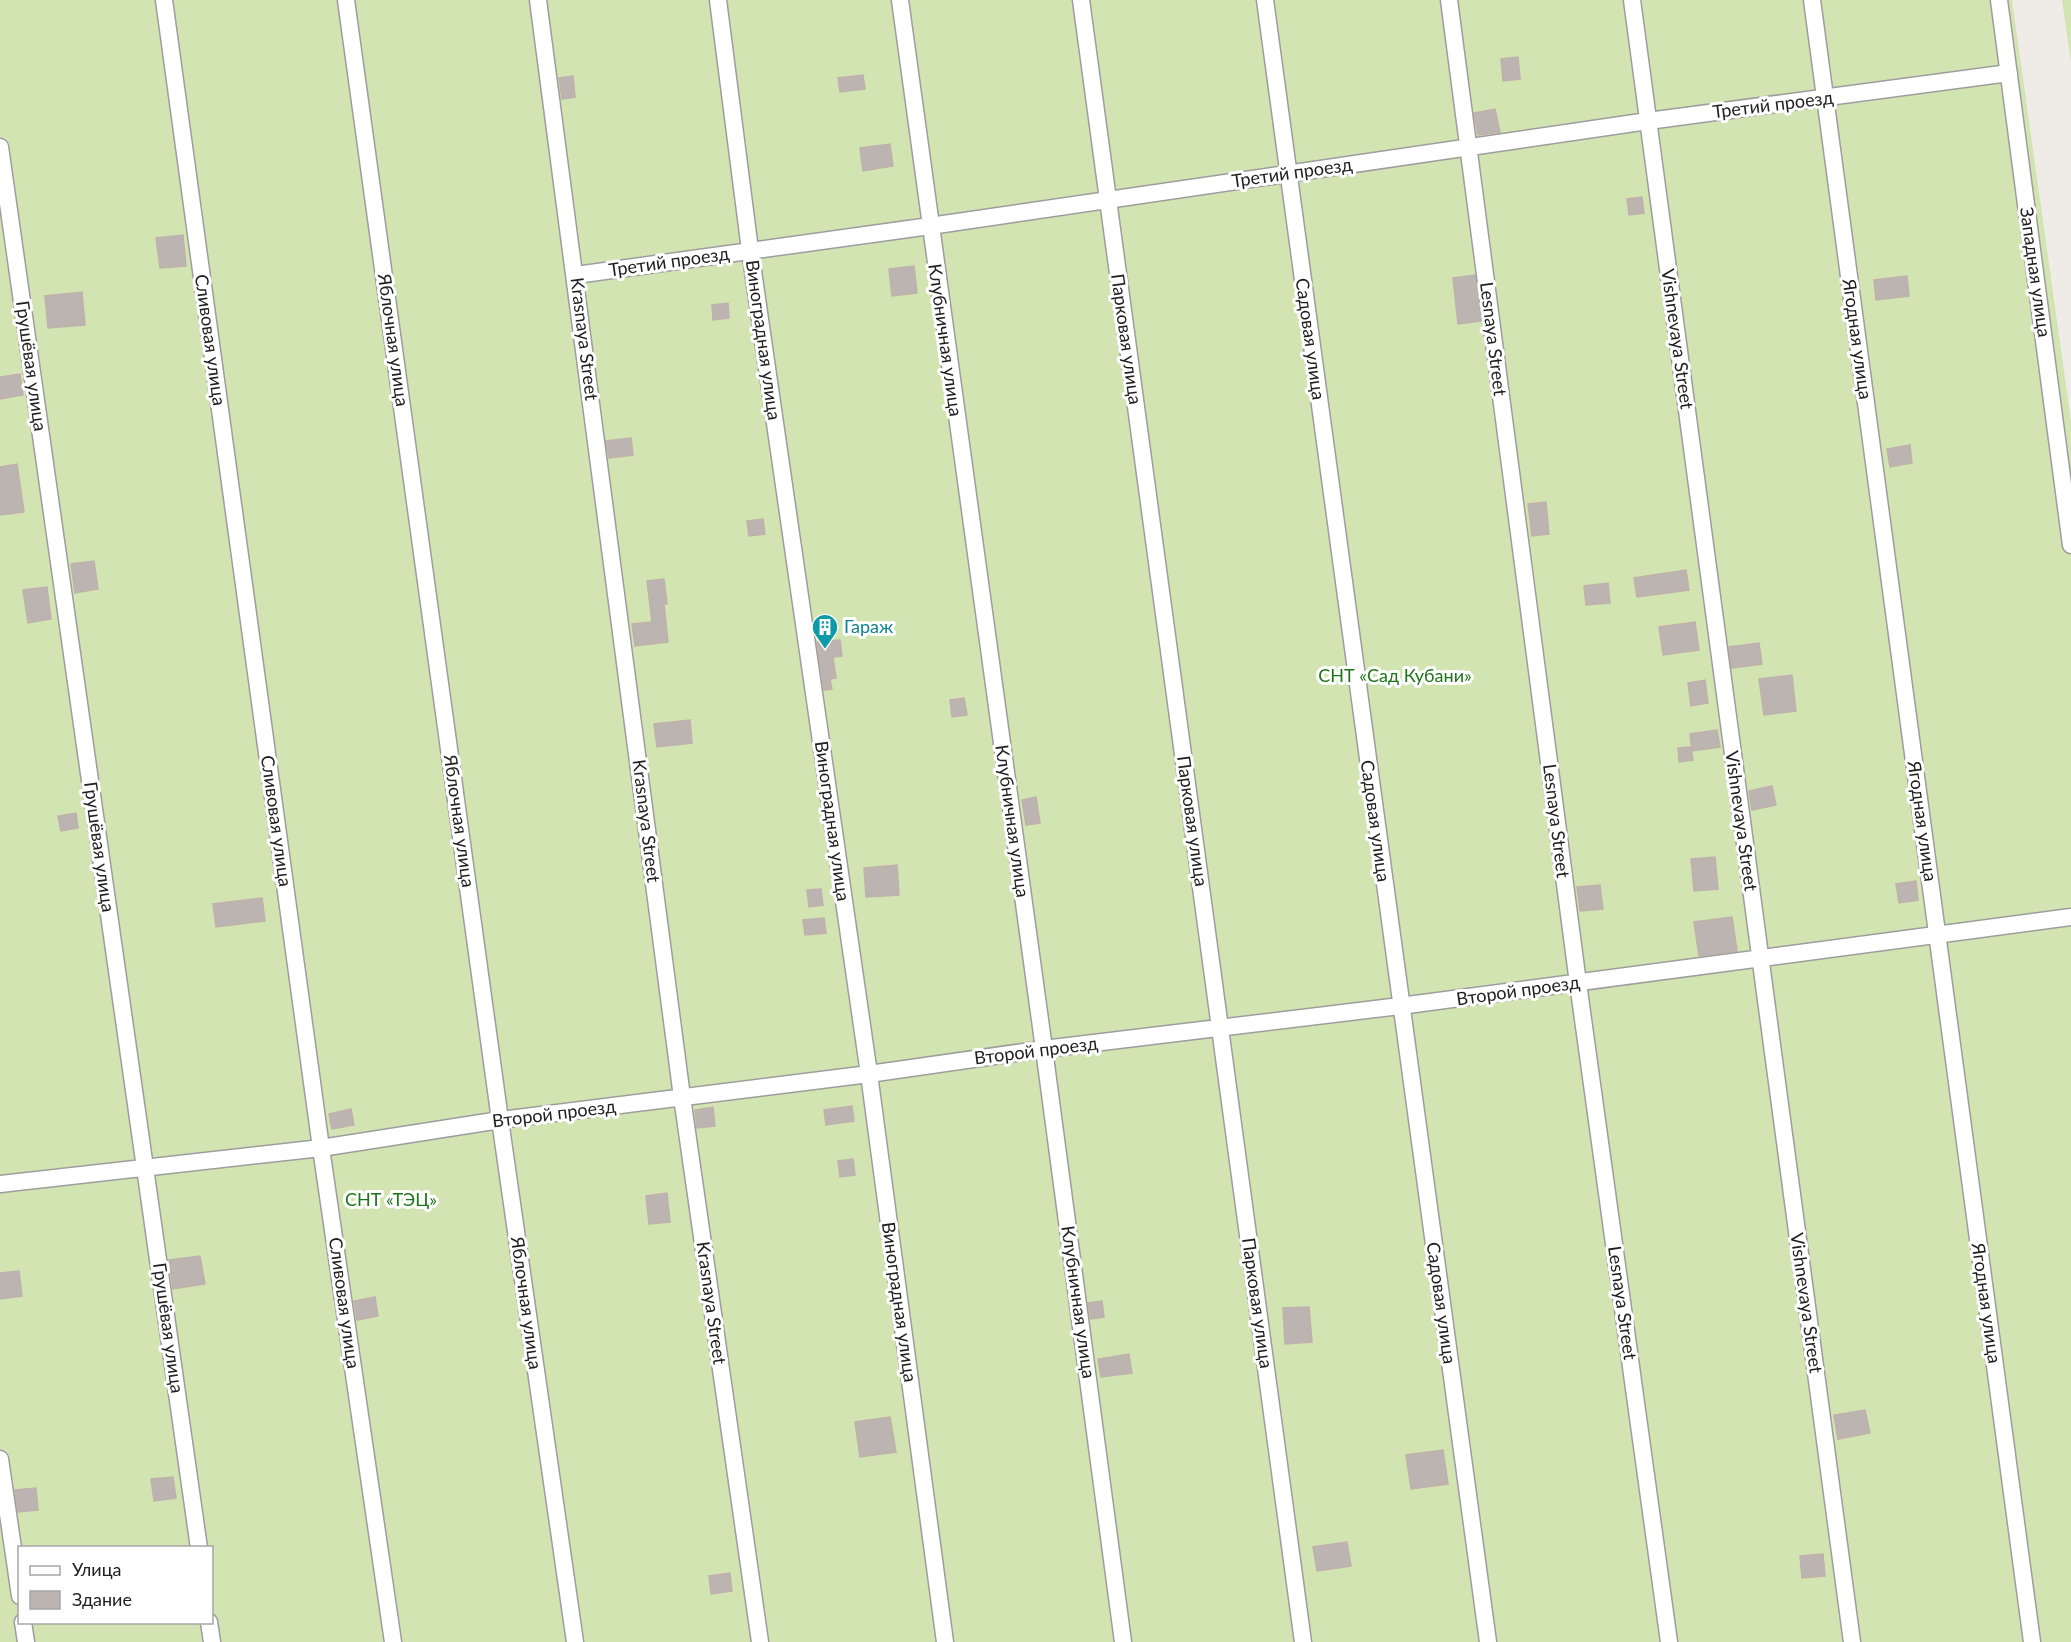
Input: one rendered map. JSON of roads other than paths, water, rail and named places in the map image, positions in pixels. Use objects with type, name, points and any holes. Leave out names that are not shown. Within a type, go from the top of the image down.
[{"type":"street","name":"Сливовая улица","points":[[164,0],[321,1148],[393,1642]]},
{"type":"street","name":"Яблочная улица","points":[[346,0],[500,1120],[575,1642]]},
{"type":"street","name":"Krasnaya Street","points":[[538,0],[576,275],[682,1097],[760,1642]]},
{"type":"street","name":"Виноградная улица","points":[[718,0],[750,250],[869,1074],[945,1642]]},
{"type":"street","name":"Клубничная улица","points":[[900,0],[1123,1642]]},
{"type":"street","name":"Парковая улица","points":[[1081,0],[1303,1642]]},
{"type":"street","name":"Садовая улица","points":[[1265,0],[1488,1642]]},
{"type":"street","name":"Lesnaya Street","points":[[1449,0],[1578,983],[1669,1642]]},
{"type":"street","name":"Vishnevaya Street","points":[[1632,0],[1852,1642]]},
{"type":"street","name":"Ягодная улица","points":[[1812,0],[2032,1642]]},
{"type":"street","name":"Западная улица","points":[[1999,0],[2071,545]]},
{"type":"street","name":"Третий проезд","points":[[576,275],[930,226],[1648,121],[2009,74]]},
{"type":"street","name":"Грушёвая улица","points":[[0,147],[199,1546]]},
{"type":"street","name":"Второй проезд","points":[[0,1184],[321,1148],[500,1120],[869,1074],[1044,1049],[1578,983],[2071,917]]},
{"type":"street","points":[[0,1459],[18,1582]]},
{"type":"street","points":[[23,1624],[26,1642]]},
{"type":"street","points":[[209,1624],[212,1642]]},
{"type":"place","name":"Гараж","points":[[825,650]]},
{"type":"park label","name":"СНТ «Сад Кубани»","points":[[1395,676]]},
{"type":"park label","name":"СНТ «ТЭЦ»","points":[[391,1200]]}]
